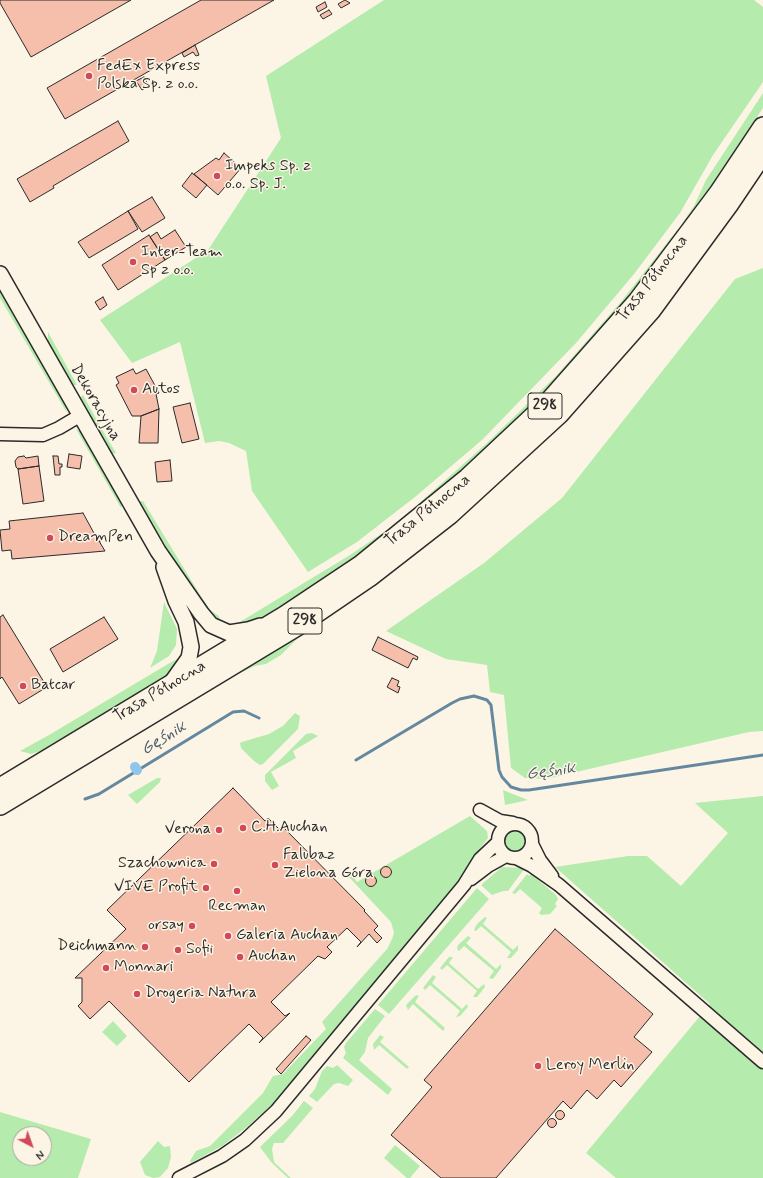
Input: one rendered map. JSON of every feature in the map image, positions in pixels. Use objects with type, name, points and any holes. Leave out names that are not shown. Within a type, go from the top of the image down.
[{"type":"main road","name":"Trasa Północna","points":[[0,788],[285,616],[360,566],[416,522],[468,478],[547,404],[638,300],[719,193],[763,127]]},
{"type":"main road","name":"Trasa Północna","points":[[0,805],[300,624],[369,577],[450,514],[559,414],[651,310],[728,205],[763,153]]},
{"type":"street","name":"Dekoracyjna","points":[[0,274],[158,551],[201,613],[217,629],[229,633],[248,630],[285,616]]},
{"type":"street","points":[[0,434],[43,435],[59,428],[81,415]]},
{"type":"street","name":"Dekoracyjna","points":[[158,551],[191,638],[189,658],[170,686]]},
{"type":"street","points":[[559,885],[540,860],[532,844],[531,834],[528,829],[524,826],[500,821],[480,810],[497,840],[502,853],[532,866],[559,885],[763,1062]]},
{"type":"street","points":[[179,1178],[222,1156],[249,1136],[276,1111],[464,885],[480,859],[497,840],[503,828],[513,823]]},
{"type":"street","points":[[464,885],[488,866],[511,857],[526,854],[532,844]]},
{"type":"green space","points":[[384,0],[754,0],[763,7],[763,82],[713,155],[680,213],[634,274],[576,343],[482,440],[415,497],[357,542],[308,572],[252,491],[246,451],[229,443],[219,441],[205,443],[180,342],[132,363],[100,320],[208,250],[281,138],[266,76]]},
{"type":"green space","points":[[763,93],[763,108],[686,224],[683,222],[694,206],[706,180]]},
{"type":"green space","points":[[678,229],[682,232],[641,289],[492,450],[418,507],[417,505],[486,444],[556,376],[620,303]]},
{"type":"green space","points":[[763,268],[763,731],[749,732],[546,779],[525,778],[511,768],[504,695],[490,692],[487,665],[446,659],[386,631],[484,563],[562,498],[735,279]]},
{"type":"green space","points":[[0,289],[65,402],[67,413],[0,298]]},
{"type":"green space","points":[[48,332],[77,385],[72,385],[48,342]]},
{"type":"green space","points":[[83,395],[116,453],[112,454],[80,398]]},
{"type":"green space","points":[[76,429],[83,433],[122,502],[121,508]]},
{"type":"green space","points":[[139,501],[143,501],[202,598],[210,610],[219,616],[220,622],[207,615]]},
{"type":"green space","points":[[381,534],[384,534],[349,565],[257,621],[230,628],[350,555]]},
{"type":"green space","points":[[367,590],[299,637],[281,655],[266,664],[255,666],[238,674],[236,669]]},
{"type":"green space","points":[[164,602],[177,629],[176,645],[169,656],[150,668],[157,651]]},
{"type":"green space","points":[[185,656],[170,674],[41,751],[31,754],[20,751],[173,661]]},
{"type":"green space","points":[[295,713],[300,716],[298,729],[263,764],[260,765],[254,761],[241,748],[240,743],[269,734],[283,726]]},
{"type":"green space","points":[[312,733],[318,736],[293,751],[296,758],[271,772],[279,786],[272,790],[265,781],[265,775],[306,734]]},
{"type":"green space","points":[[157,778],[161,778],[160,782],[137,804],[128,795]]},
{"type":"green space","points":[[503,790],[528,800],[505,805]]},
{"type":"green space","points":[[763,796],[763,1178],[616,1178],[586,1153],[710,1004],[555,867],[628,856],[647,856],[681,886],[728,833],[695,803]]},
{"type":"green space","points":[[470,816],[487,831],[488,838],[443,902],[278,1099],[247,1127],[222,1146],[191,1163],[190,1161],[196,1151],[210,1146],[263,1093],[273,1076],[283,1074],[326,1029],[322,1022],[387,949],[394,933],[391,922],[347,875],[351,873],[357,882]]},
{"type":"green space","points":[[515,831],[522,834],[525,841],[522,848],[515,851],[508,848],[505,841],[508,834]]},
{"type":"green space","points":[[502,867],[525,868],[508,891],[503,891],[492,895],[481,885]]},
{"type":"green space","points":[[527,874],[529,876],[531,874],[556,895],[558,899],[555,904],[557,906],[550,914],[541,915],[539,913],[542,908],[520,889],[515,894],[512,893]]},
{"type":"green space","points":[[477,888],[489,899],[389,1014],[378,1005]]},
{"type":"green space","points":[[485,917],[487,918],[483,924],[513,950],[518,945],[518,950],[511,958],[507,958],[511,952],[481,926],[476,931],[474,930],[477,924]]},
{"type":"green space","points":[[468,936],[471,938],[466,943],[496,969],[501,964],[501,968],[493,979],[489,978],[494,971],[464,946],[459,951],[457,949],[458,945]]},
{"type":"green space","points":[[449,957],[453,957],[449,963],[478,989],[484,984],[485,987],[477,997],[473,997],[477,991],[447,965],[442,970],[440,968]]},
{"type":"green space","points":[[433,975],[436,977],[432,983],[462,1009],[467,1004],[468,1007],[460,1016],[456,1017],[460,1011],[430,985],[425,990],[423,988]]},
{"type":"green space","points":[[416,995],[419,996],[415,1002],[445,1028],[443,1031],[413,1004],[408,1010],[406,1005]]},
{"type":"green space","points":[[375,1009],[385,1016],[368,1038],[365,1052],[359,1060],[392,1089],[388,1095],[343,1058],[346,1053],[344,1047],[346,1043]]},
{"type":"green space","points":[[113,1021],[127,1036],[117,1046],[102,1032]]},
{"type":"green space","points":[[380,1035],[384,1037],[380,1042],[409,1067],[407,1069],[379,1045],[374,1050],[373,1044]]},
{"type":"green space","points":[[337,1065],[353,1080],[348,1086],[339,1083],[334,1084],[317,1102],[309,1096],[315,1089],[322,1071],[327,1066],[333,1068]]},
{"type":"green space","points":[[304,1101],[313,1108],[283,1143],[274,1143],[272,1149],[274,1162],[291,1178],[288,1178],[272,1163],[260,1147],[292,1116]]},
{"type":"green space","points":[[0,1112],[47,1126],[12,1126],[12,1166],[52,1166],[52,1127],[91,1139],[78,1178],[0,1178]]},
{"type":"green space","points":[[158,1141],[164,1147],[170,1146],[171,1157],[168,1168],[160,1177],[153,1178],[145,1175],[140,1162]]},
{"type":"green space","points":[[395,1145],[420,1166],[410,1178],[407,1178],[384,1158]]},
{"type":"building","points":[[0,0],[131,0],[31,57],[0,3]]},
{"type":"building","points":[[201,0],[274,0],[65,119],[47,88]]},
{"type":"building","points":[[345,0],[350,3],[341,8],[338,4]]},
{"type":"building","points":[[325,2],[327,7],[318,12],[316,7]]},
{"type":"building","points":[[329,10],[332,14],[323,19],[320,15]]},
{"type":"building","points":[[195,45],[199,55],[196,56],[193,52],[184,57],[182,53]]},
{"type":"building","points":[[144,77],[149,86],[142,90],[136,81]]},
{"type":"building","points":[[118,121],[129,141],[53,186],[54,188],[30,202],[17,179]]},
{"type":"building","points":[[224,153],[241,168],[218,195],[194,174],[216,158],[219,160]]},
{"type":"building","points":[[192,173],[207,185],[196,198],[182,186]]},
{"type":"building","points":[[152,197],[165,218],[142,232],[128,211]]},
{"type":"building","points":[[128,211],[138,229],[89,258],[78,242]]},
{"type":"building","points":[[175,230],[186,247],[165,260],[150,237],[157,232],[161,239]]},
{"type":"building","name":"Inter-Team Sp z o.o.","points":[[149,235],[165,260],[118,290],[102,265]]},
{"type":"building","points":[[103,297],[107,305],[100,310],[95,302]]},
{"type":"building","points":[[133,369],[136,374],[146,369],[159,393],[156,394],[159,409],[141,416],[132,416],[116,385],[119,383],[116,377]]},
{"type":"building","points":[[190,403],[199,439],[182,443],[173,407]]},
{"type":"building","points":[[159,409],[158,443],[139,443],[141,416]]},
{"type":"building","points":[[69,454],[82,456],[80,469],[67,467]]},
{"type":"building","points":[[24,456],[26,458],[38,456],[39,466],[18,469],[15,461],[18,457]]},
{"type":"building","points":[[53,456],[58,456],[59,464],[62,464],[62,467],[60,467],[60,475],[55,475]]},
{"type":"building","points":[[170,460],[172,481],[157,482],[155,462]]},
{"type":"building","points":[[39,466],[44,501],[23,504],[18,469]]},
{"type":"building","name":"DreamPen","points":[[83,513],[95,535],[100,535],[101,541],[99,541],[105,551],[12,559],[11,550],[2,551],[0,530],[10,529],[9,521]]},
{"type":"building","points":[[3,615],[47,687],[19,704],[2,677],[0,679],[0,617]]},
{"type":"building","points":[[104,617],[118,639],[63,672],[50,649]]},
{"type":"building","points":[[378,637],[418,657],[417,660],[413,658],[408,668],[372,650]]},
{"type":"building","points":[[392,678],[399,681],[397,686],[400,687],[398,693],[387,687]]},
{"type":"building","name":"Galeria Auchan","points":[[233,788],[265,821],[268,818],[279,829],[282,826],[365,910],[364,911],[378,926],[374,930],[382,938],[377,943],[369,934],[357,947],[361,942],[347,928],[327,947],[332,952],[325,959],[318,956],[271,1002],[285,1016],[290,1013],[259,1043],[263,1038],[249,1024],[189,1082],[109,1001],[90,1019],[78,1006],[82,1002],[82,978],[75,978],[126,929],[107,910]]},
{"type":"building","points":[[386,866],[390,868],[392,872],[390,876],[386,878],[382,876],[380,872],[382,868]]},
{"type":"building","points":[[371,875],[375,877],[377,881],[375,885],[371,887],[367,885],[365,881],[367,877]]},
{"type":"building","name":"Leroy Merlin","points":[[555,929],[653,1014],[634,1037],[652,1052],[621,1087],[614,1080],[597,1099],[587,1090],[571,1109],[563,1101],[496,1178],[441,1178],[391,1135],[432,1087],[424,1080]]},
{"type":"building","points":[[306,1036],[311,1040],[281,1074],[276,1069]]},
{"type":"building","points":[[560,1110],[565,1115],[560,1120],[555,1115]]},
{"type":"building","points":[[552,1118],[557,1123],[552,1128],[547,1123]]},
{"type":"waterway","name":"Gęśnik","points":[[356,760],[452,703],[460,699],[474,696],[487,700],[491,705],[499,770],[502,777],[511,787],[521,790],[763,755]]},
{"type":"waterway","name":"Gęśnik","points":[[85,799],[99,794],[233,712],[244,711],[259,718]]},
{"type":"place","name":"FedEx Express Polska Sp. z o.o.","points":[[89,76]]},
{"type":"place","name":"Impeks Sp. z o.o. Sp. J.","points":[[217,176]]},
{"type":"place","name":"Inter-Team Sp z o.o.","points":[[133,262]]},
{"type":"place","name":"Autos","points":[[134,390]]},
{"type":"place","name":"DreamPen","points":[[50,538]]},
{"type":"place","name":"Batcar","points":[[23,686]]},
{"type":"place","name":"C.H.Auchan","points":[[243,828]]},
{"type":"place","name":"Verona","points":[[219,830]]},
{"type":"place","name":"Szachownica","points":[[214,864]]},
{"type":"place","name":"Falubaz Zielona Góra","points":[[275,865]]},
{"type":"place","name":"VIVE Profit","points":[[206,888]]},
{"type":"place","name":"Recman","points":[[237,891]]},
{"type":"place","name":"orsay","points":[[192,926]]},
{"type":"place","name":"Galeria Auchan","points":[[228,936]]},
{"type":"place","name":"Deichmann","points":[[145,947]]},
{"type":"place","name":"Sofii","points":[[178,950]]},
{"type":"place","name":"Auchan","points":[[240,957]]},
{"type":"place","name":"Monnari","points":[[106,968]]},
{"type":"place","name":"Drogeria Natura","points":[[137,994]]},
{"type":"place","name":"Leroy Merlin","points":[[538,1066]]}]
